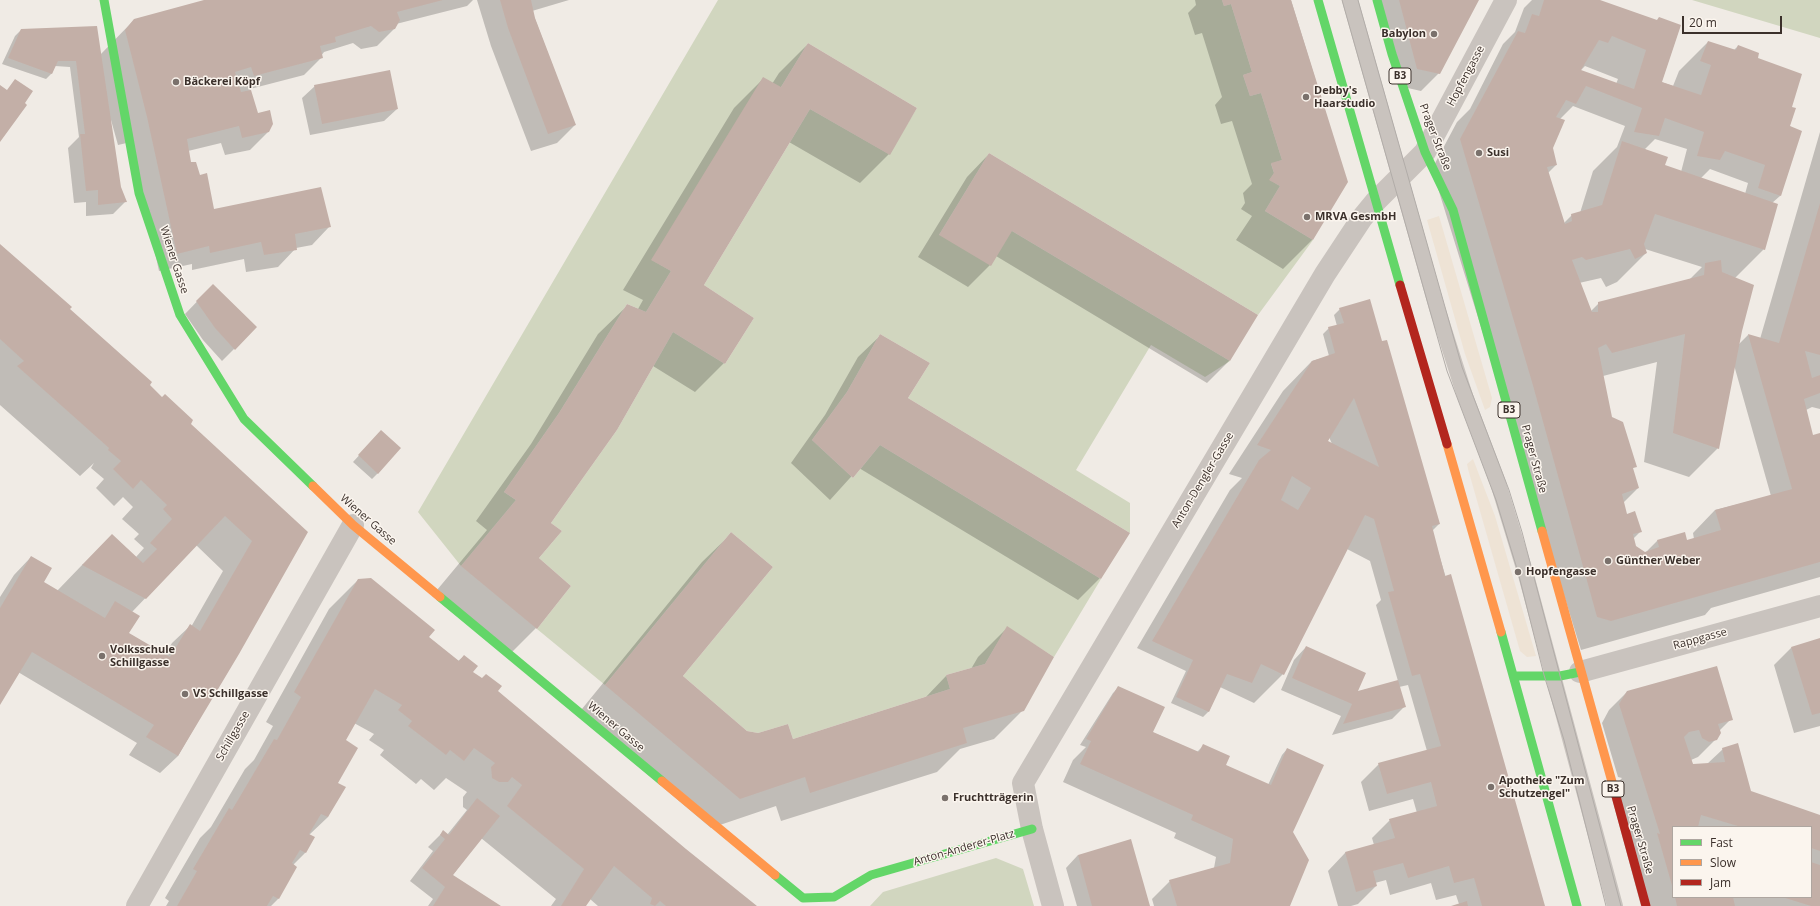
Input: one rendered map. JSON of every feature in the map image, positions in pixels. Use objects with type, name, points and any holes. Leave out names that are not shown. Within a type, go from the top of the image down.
[{"type":"main road","name":"Wiener Gasse","points":[[104,0],[139,192],[180,315],[244,419],[354,525],[803,898],[835,901]]},
{"type":"main road","points":[[1318,0],[1514,676],[1577,906]]},
{"type":"main road","name":"Prager Straße","points":[[1377,0],[1392,54],[1425,152],[1455,217],[1646,906]]},
{"type":"main road","points":[[1514,676],[1553,675],[1580,672]]},
{"type":"main road","name":"Anton-Anderer-Platz","points":[[835,901],[871,875],[1032,829]]},
{"type":"street","name":"Hopfengasse","points":[[1425,152],[1506,0]]},
{"type":"street","name":"Anton-Dengler-Gasse","points":[[1032,829],[1023,783],[1314,292],[1362,218],[1376,201],[1425,152]]},
{"type":"street","name":"Schillgasse","points":[[137,906],[354,525]]},
{"type":"street","name":"Rappgasse","points":[[1580,672],[1820,606]]},
{"type":"street","points":[[1032,829],[1053,906]]},
{"type":"lane","points":[[1350,0],[1452,359],[1498,482],[1512,528],[1615,906]]},
{"type":"green space","points":[[718,0],[1222,0],[1224,6],[1231,4],[1252,72],[1243,75],[1250,96],[1261,93],[1282,160],[1271,164],[1274,173],[1270,180],[1280,186],[1265,211],[1313,240],[1258,315],[989,153],[939,235],[1012,231],[1230,361],[1205,377],[1151,345],[1076,470],[1130,503],[1130,533],[908,398],[930,363],[880,334],[847,392],[812,440],[853,478],[880,445],[1101,579],[1054,657],[1007,627],[985,664],[946,675],[950,689],[793,739],[788,724],[758,733],[747,731],[683,676],[773,567],[731,532],[605,685],[537,629],[571,586],[539,558],[562,531],[551,523],[617,430],[673,332],[725,364],[754,318],[704,285],[810,109],[889,154],[917,108],[808,43],[781,87],[652,260],[671,271],[646,312],[627,304],[559,413],[504,492],[516,500],[461,566],[418,512]]},
{"type":"green space","points":[[1692,0],[1820,0],[1820,38]]},
{"type":"green space","points":[[996,858],[1023,869],[1034,906],[870,906],[883,892]]},
{"type":"shaded area","points":[[1439,216],[1492,398],[1490,407],[1485,410],[1465,354],[1427,220]]},
{"type":"shaded area","name":"Hopfengasse","points":[[1473,459],[1495,516],[1536,656],[1527,657],[1520,651],[1468,469],[1467,464]]},
{"type":"building","points":[[204,0],[443,0],[397,12],[400,20],[395,29],[379,32],[371,26],[335,37],[336,42],[320,46],[323,58],[254,76],[251,67],[235,72],[241,92],[251,90],[258,113],[270,110],[273,124],[269,132],[242,138],[239,126],[187,139],[191,162],[196,162],[200,175],[207,173],[214,209],[321,187],[331,227],[295,234],[297,250],[264,255],[261,242],[210,253],[209,246],[177,254],[147,117],[125,30],[134,19]]},
{"type":"building","points":[[500,0],[531,0],[535,18],[576,125],[548,134],[508,28]]},
{"type":"building","points":[[1222,0],[1291,0],[1348,182],[1313,240],[1265,211],[1280,186],[1269,180],[1274,173],[1271,163],[1282,160],[1261,93],[1250,96],[1243,75],[1252,72],[1231,4],[1224,6]]},
{"type":"building","name":"Babylon","points":[[1399,0],[1479,0],[1440,74],[1417,69]]},
{"type":"building","points":[[1544,0],[1600,0],[1657,20],[1659,17],[1681,25],[1662,82],[1701,95],[1711,65],[1700,61],[1708,41],[1736,50],[1738,45],[1759,53],[1758,58],[1802,74],[1792,107],[1796,108],[1790,126],[1802,131],[1781,196],[1758,188],[1765,165],[1725,151],[1720,160],[1697,156],[1704,132],[1665,118],[1659,136],[1634,132],[1642,108],[1586,86],[1576,104],[1566,100],[1556,117],[1565,120],[1553,148],[1557,165],[1547,167],[1565,224],[1572,221],[1571,214],[1602,205],[1622,141],[1668,157],[1665,165],[1778,204],[1765,250],[1655,214],[1644,244],[1647,253],[1635,259],[1630,249],[1586,260],[1582,257],[1572,260],[1592,312],[1598,312],[1598,302],[1704,275],[1705,263],[1721,260],[1722,272],[1754,285],[1742,331],[1719,449],[1673,433],[1685,334],[1612,353],[1606,344],[1598,348],[1612,417],[1623,422],[1637,467],[1633,468],[1639,488],[1622,494],[1627,514],[1635,511],[1642,532],[1633,534],[1636,546],[1645,552],[1659,547],[1657,540],[1685,532],[1687,540],[1721,530],[1715,510],[1792,489],[1748,334],[1779,343],[1820,203],[1820,355],[1805,351],[1812,378],[1820,375],[1820,393],[1804,399],[1813,435],[1820,433],[1820,562],[1611,621],[1597,617],[1532,382],[1460,139],[1518,31],[1525,33],[1532,14],[1539,16]],"holes":[[[1612,36],[1646,50],[1634,89],[1581,70],[1599,40],[1608,43]]]},
{"type":"building","points":[[97,26],[121,187],[127,202],[98,205],[98,190],[86,191],[80,134],[85,134],[76,61],[58,61],[52,74],[8,58],[21,29]]},
{"type":"building","points":[[808,43],[917,108],[890,155],[810,109],[704,285],[754,318],[725,364],[673,332],[617,430],[551,523],[562,531],[539,558],[571,586],[537,629],[461,566],[516,500],[504,492],[559,413],[627,304],[646,312],[671,271],[651,260],[763,77],[781,87]]},
{"type":"building","points":[[390,70],[398,109],[322,124],[314,85]]},
{"type":"building","points":[[15,79],[33,91],[25,103],[27,105],[0,142],[0,85],[7,90]]},
{"type":"building","points":[[989,153],[1258,315],[1230,361],[1012,231],[991,266],[939,235]]},
{"type":"building","points":[[0,244],[72,307],[70,309],[152,382],[150,385],[162,397],[165,394],[193,420],[191,424],[308,532],[239,654],[178,756],[146,737],[154,725],[32,652],[0,705],[0,608],[31,556],[52,568],[44,582],[105,618],[115,601],[140,616],[129,633],[170,657],[190,624],[200,631],[252,541],[225,516],[146,599],[82,565],[112,534],[143,563],[157,549],[150,543],[172,519],[163,509],[167,505],[141,480],[133,489],[113,469],[121,461],[108,450],[109,448],[17,366],[24,361],[0,339]]},
{"type":"building","points":[[213,284],[257,327],[235,350],[215,328],[196,301]]},
{"type":"building","points":[[1370,299],[1382,341],[1387,340],[1440,524],[1432,526],[1445,576],[1451,574],[1545,906],[1482,906],[1474,878],[1454,883],[1449,866],[1408,878],[1403,863],[1373,871],[1377,886],[1356,892],[1345,852],[1395,838],[1389,819],[1437,806],[1431,782],[1387,794],[1378,763],[1441,746],[1420,674],[1412,676],[1388,592],[1394,591],[1374,519],[1365,515],[1284,675],[1261,664],[1252,683],[1227,674],[1209,712],[1176,697],[1193,660],[1152,641],[1259,460],[1271,450],[1257,445],[1312,361],[1335,353],[1328,327],[1344,323],[1339,308]],"holes":[[[1354,398],[1379,467],[1328,441]],[[1292,476],[1311,488],[1298,510],[1281,500]]]},
{"type":"building","points":[[880,334],[930,363],[908,398],[1130,533],[1101,579],[880,445],[853,478],[812,440],[847,392]]},
{"type":"building","points":[[381,430],[401,448],[378,474],[358,455]]},
{"type":"building","points":[[731,532],[773,567],[683,676],[747,731],[758,733],[788,724],[793,739],[950,689],[946,675],[985,664],[1007,626],[1054,657],[1024,711],[963,728],[967,743],[810,793],[805,777],[740,799],[605,685]]},
{"type":"building","points":[[371,578],[435,630],[429,637],[459,661],[464,655],[478,666],[473,672],[482,678],[486,674],[502,686],[498,691],[686,849],[757,906],[666,906],[660,901],[655,906],[650,904],[652,898],[614,866],[586,906],[561,906],[584,869],[507,806],[522,785],[512,777],[508,782],[499,782],[492,778],[491,767],[495,763],[474,748],[464,761],[450,750],[446,755],[408,726],[412,721],[398,710],[402,705],[375,689],[346,740],[358,748],[338,783],[346,787],[328,817],[321,814],[309,834],[315,837],[306,853],[300,850],[292,863],[297,867],[279,899],[273,896],[267,906],[177,906],[197,871],[193,869],[229,808],[232,810],[274,739],[277,740],[301,697],[294,692],[358,579]]},
{"type":"building","points":[[1820,638],[1820,713],[1812,715],[1791,647]]},
{"type":"building","points":[[1306,646],[1366,673],[1358,691],[1398,680],[1406,707],[1343,724],[1352,704],[1292,678]]},
{"type":"building","points":[[1717,666],[1733,720],[1718,724],[1721,733],[1717,740],[1709,742],[1702,738],[1699,730],[1689,732],[1684,737],[1693,764],[1725,762],[1722,748],[1738,743],[1751,791],[1820,815],[1820,851],[1812,848],[1812,826],[1738,826],[1701,815],[1698,826],[1672,826],[1672,886],[1657,833],[1660,834],[1619,704],[1627,691]]},
{"type":"building","points":[[1118,686],[1165,707],[1153,732],[1199,752],[1203,744],[1230,756],[1226,765],[1271,785],[1287,748],[1324,765],[1293,832],[1309,860],[1290,906],[1177,906],[1169,880],[1230,863],[1233,839],[1191,820],[1193,815],[1080,764],[1091,741],[1086,739]]},
{"type":"building","points":[[477,798],[500,816],[453,875],[501,906],[433,906],[445,887],[422,868],[445,839],[440,835],[443,830],[449,835]]},
{"type":"building","points":[[1131,839],[1150,906],[1092,906],[1078,855]]},
{"type":"building","points":[[1812,862],[1820,865],[1820,906],[1811,906],[1785,898],[1812,898]]},
{"type":"building","points":[[1675,898],[1733,898],[1735,906],[1677,906]]},
{"type":"building","points":[[1467,901],[1468,906],[1451,906]]},
{"type":"tram line","points":[[1342,0],[1447,371],[1496,500],[1518,572],[1544,675],[1564,740],[1606,906]]},
{"type":"tram line","points":[[1358,0],[1462,367],[1509,490],[1522,532],[1621,906]]},
{"type":"traffic: fast","points":[[104,0],[139,193],[180,315],[244,419],[313,486]]},
{"type":"traffic: fast","points":[[1318,0],[1400,285]]},
{"type":"traffic: fast","points":[[1377,0],[1392,54],[1425,152],[1453,210],[1542,531]]},
{"type":"traffic: fast","points":[[440,597],[662,781]]},
{"type":"traffic: fast","points":[[1501,632],[1577,906]]},
{"type":"traffic: fast","points":[[1514,676],[1560,676],[1580,672]]},
{"type":"traffic: fast","points":[[775,875],[803,898],[834,897],[871,875],[1032,829]]},
{"type":"traffic: slow","points":[[1447,444],[1501,632]]},
{"type":"traffic: slow","points":[[313,486],[353,525],[440,597]]},
{"type":"traffic: slow","points":[[1542,531],[1614,789]]},
{"type":"traffic: slow","points":[[662,781],[775,875]]},
{"type":"traffic: jam","points":[[1400,285],[1447,444]]},
{"type":"traffic: jam","points":[[1614,789],[1646,906]]},
{"type":"place","name":"Babylon","points":[[1434,34]]},
{"type":"place","name":"Bäckerei Köpf","points":[[176,82]]},
{"type":"place","name":"Debby's Haarstudio","points":[[1306,97]]},
{"type":"place","name":"Susi","points":[[1479,153]]},
{"type":"place","name":"MRVA GesmbH","points":[[1307,217]]},
{"type":"place","name":"Günther Weber","points":[[1608,561]]},
{"type":"place","name":"Hopfengasse","points":[[1518,572]]},
{"type":"place","name":"Volksschule Schillgasse","points":[[102,656]]},
{"type":"place","name":"VS Schillgasse","points":[[185,694]]},
{"type":"place","name":"Apotheke \"Zum Schutzengel\"","points":[[1491,787]]},
{"type":"place","name":"Fruchtträgerin","points":[[945,798]]}]
